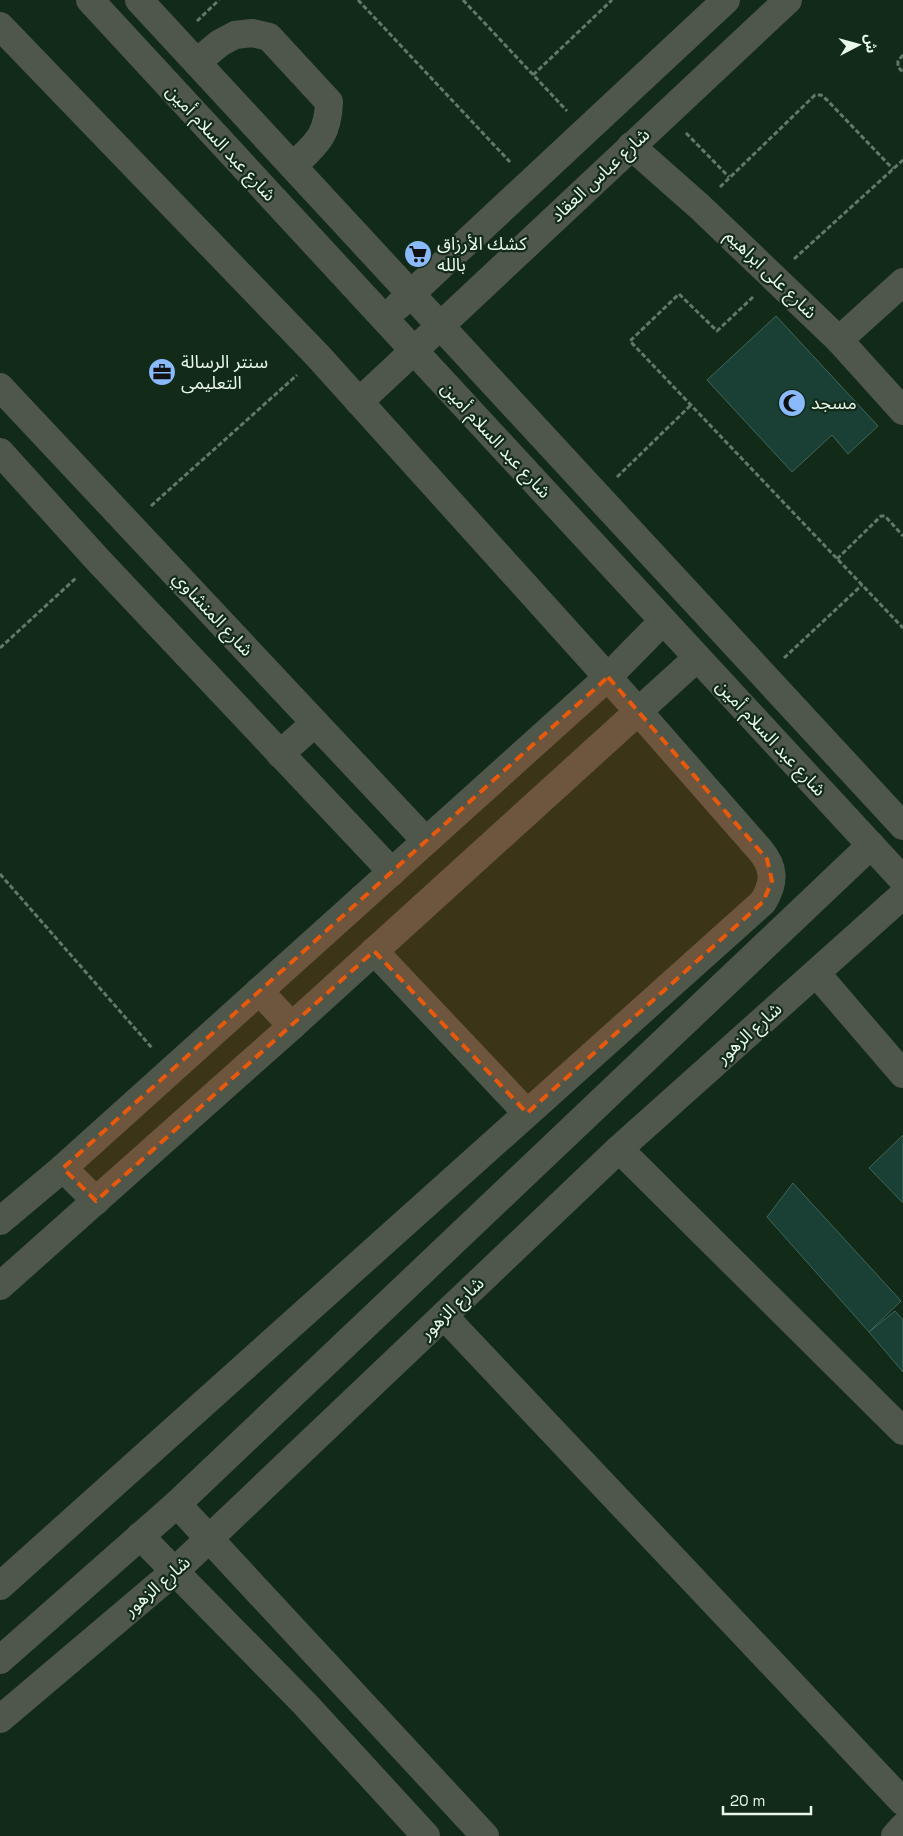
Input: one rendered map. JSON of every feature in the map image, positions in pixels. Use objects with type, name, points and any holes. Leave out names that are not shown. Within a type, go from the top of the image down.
[{"type":"street","name":"شارع عبد السلام أمين","points":[[90,0],[903,880]]},
{"type":"street","name":"شارع عبد السلام أمين","points":[[140,0],[903,826]]},
{"type":"street","points":[[385,320],[726,0]]},
{"type":"street","name":"شارع عباس العقاد","points":[[359,402],[788,0]]},
{"type":"street","points":[[0,26],[318,356],[639,712],[768,859],[772,870],[769,892],[763,902],[0,1586]]},
{"type":"street","points":[[197,62],[220,42],[236,36],[252,33],[269,37],[329,102],[329,119],[323,134],[313,147],[293,166]]},
{"type":"street","name":"شارع على ابراهيم","points":[[631,146],[700,207],[840,340],[903,410]]},
{"type":"street","points":[[840,340],[903,282]]},
{"type":"street","name":"شارع المنشاوي","points":[[0,387],[426,841]]},
{"type":"street","points":[[0,452],[97,559],[392,872]]},
{"type":"street","points":[[0,1221],[63,1168],[608,677],[663,621]]},
{"type":"street","points":[[0,1285],[292,1026],[697,658]]},
{"type":"street","points":[[280,754],[314,723]]},
{"type":"street","points":[[2,1654],[177,1504],[871,845]]},
{"type":"street","name":"شارع الزهور","points":[[0,1720],[175,1571],[619,1149],[903,896]]},
{"type":"street","points":[[374,951],[527,1114]]},
{"type":"street","points":[[816,973],[903,1074]]},
{"type":"street","points":[[259,991],[292,1026]]},
{"type":"street","points":[[619,1149],[903,1431]]},
{"type":"street","points":[[63,1168],[96,1200]]},
{"type":"street","points":[[444,1316],[903,1802]]},
{"type":"street","points":[[177,1504],[485,1836]]},
{"type":"street","points":[[140,1536],[305,1704],[426,1836]]},
{"type":"street","points":[[896,1836],[903,1827]]},
{"type":"path","points":[[358,0],[530,183]]},
{"type":"path","points":[[463,0],[586,131]]},
{"type":"path","points":[[533,75],[612,0]]},
{"type":"path","points":[[903,55],[898,61],[898,67],[903,72]]},
{"type":"path","points":[[700,207],[815,95],[822,96],[827,100],[893,169]]},
{"type":"path","points":[[666,114],[729,177]]},
{"type":"path","points":[[903,160],[717,331],[680,294],[630,339],[903,628]]},
{"type":"path","points":[[129,525],[318,356]]},
{"type":"path","points":[[598,495],[692,404]]},
{"type":"path","points":[[837,559],[881,516],[885,516],[903,536]]},
{"type":"path","points":[[0,648],[97,559]]},
{"type":"path","points":[[765,676],[862,585]]},
{"type":"path","points":[[0,874],[172,1070]]},
{"type":"highlighted area","points":[[608,677],[767,859],[772,881],[763,902],[527,1113],[374,951],[96,1201],[63,1168]]},
{"type":"building","name":"مسجد","points":[[776,316],[878,426],[848,454],[832,435],[792,472],[707,380]]},
{"type":"building","points":[[903,1135],[903,1203],[869,1168]]},
{"type":"building","points":[[793,1183],[901,1301],[869,1332],[767,1217]]},
{"type":"building","points":[[895,1311],[903,1320],[903,1372],[869,1332]]},
{"type":"place","name":"كشك الأرزاق بالله","points":[[418,254]]},
{"type":"place","name":"سنتر الرسالة التعليمى","points":[[162,372]]},
{"type":"place","name":"مسجد","points":[[792,403]]}]
